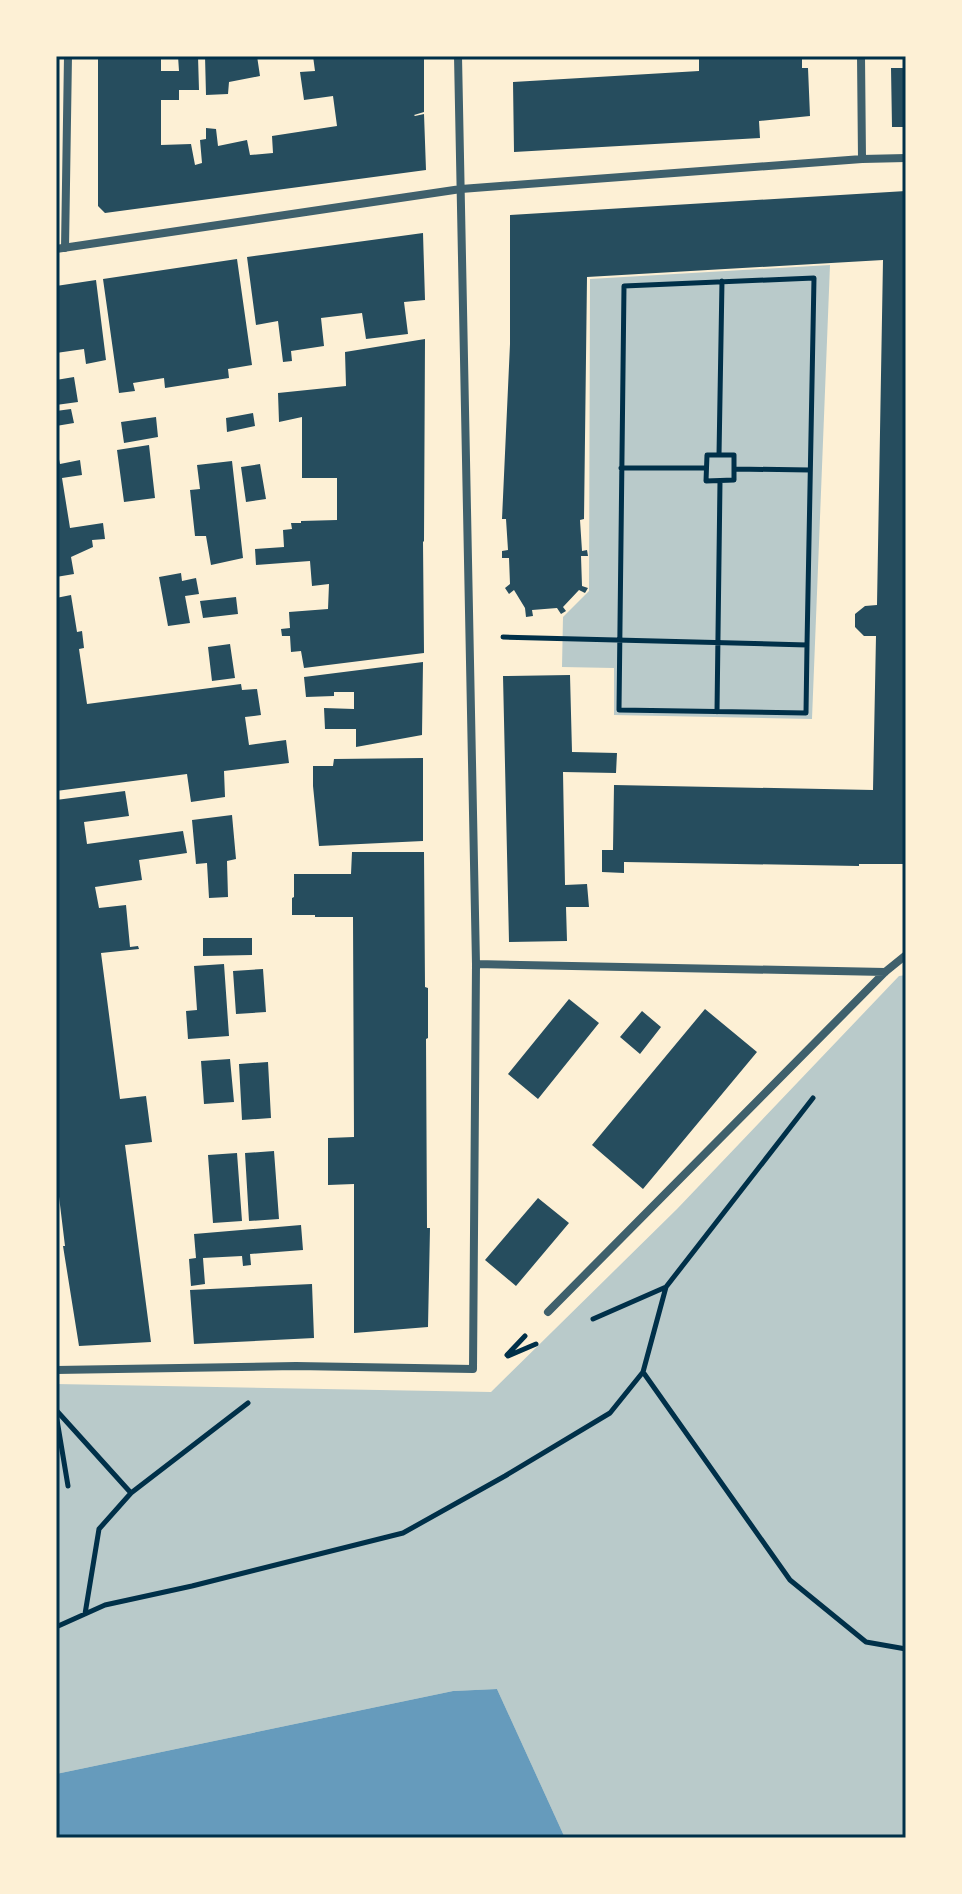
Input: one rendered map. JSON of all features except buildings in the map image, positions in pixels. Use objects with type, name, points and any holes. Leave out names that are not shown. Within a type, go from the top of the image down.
[{"type":"street","points":[[68,56],[61,249],[461,189],[906,158]]},
{"type":"street","points":[[56,1370],[296,1366],[473,1369],[476,964],[458,56]]},
{"type":"street","points":[[861,56],[862,159]]},
{"type":"street","points":[[548,1312],[885,972],[906,955]]},
{"type":"street","points":[[476,964],[885,972]]},
{"type":"path","points":[[814,278],[806,713],[619,710],[624,286],[722,281],[814,278]]},
{"type":"path","points":[[719,455],[722,281]]},
{"type":"path","points":[[707,455],[734,455],[734,480],[706,481],[706,468],[707,455]]},
{"type":"path","points":[[621,468],[706,468]]},
{"type":"path","points":[[735,469],[810,470]]},
{"type":"path","points":[[717,712],[720,481]]},
{"type":"path","points":[[470,637],[807,645]]},
{"type":"path","points":[[56,1627],[105,1605],[403,1533],[610,1413],[643,1372],[666,1287],[814,1097]]},
{"type":"path","points":[[473,1369],[504,1358],[548,1312]]},
{"type":"path","points":[[643,1372],[790,1580],[866,1642],[906,1649]]},
{"type":"path","points":[[85,1614],[99,1529],[131,1493],[249,1402]]},
{"type":"path","points":[[56,1412],[131,1493]]},
{"type":"path","points":[[56,1412],[68,1486]]},
{"type":"shaded area","points":[[830,265],[812,719],[614,715],[614,668],[562,667],[563,617],[589,591],[590,279]]},
{"type":"shaded area","points":[[906,975],[906,1838],[565,1838],[497,1689],[453,1691],[56,1774],[56,1384],[491,1392],[677,1209],[899,976]]},
{"type":"water","points":[[497,1689],[565,1838],[56,1838],[56,1774],[453,1691]]}]
